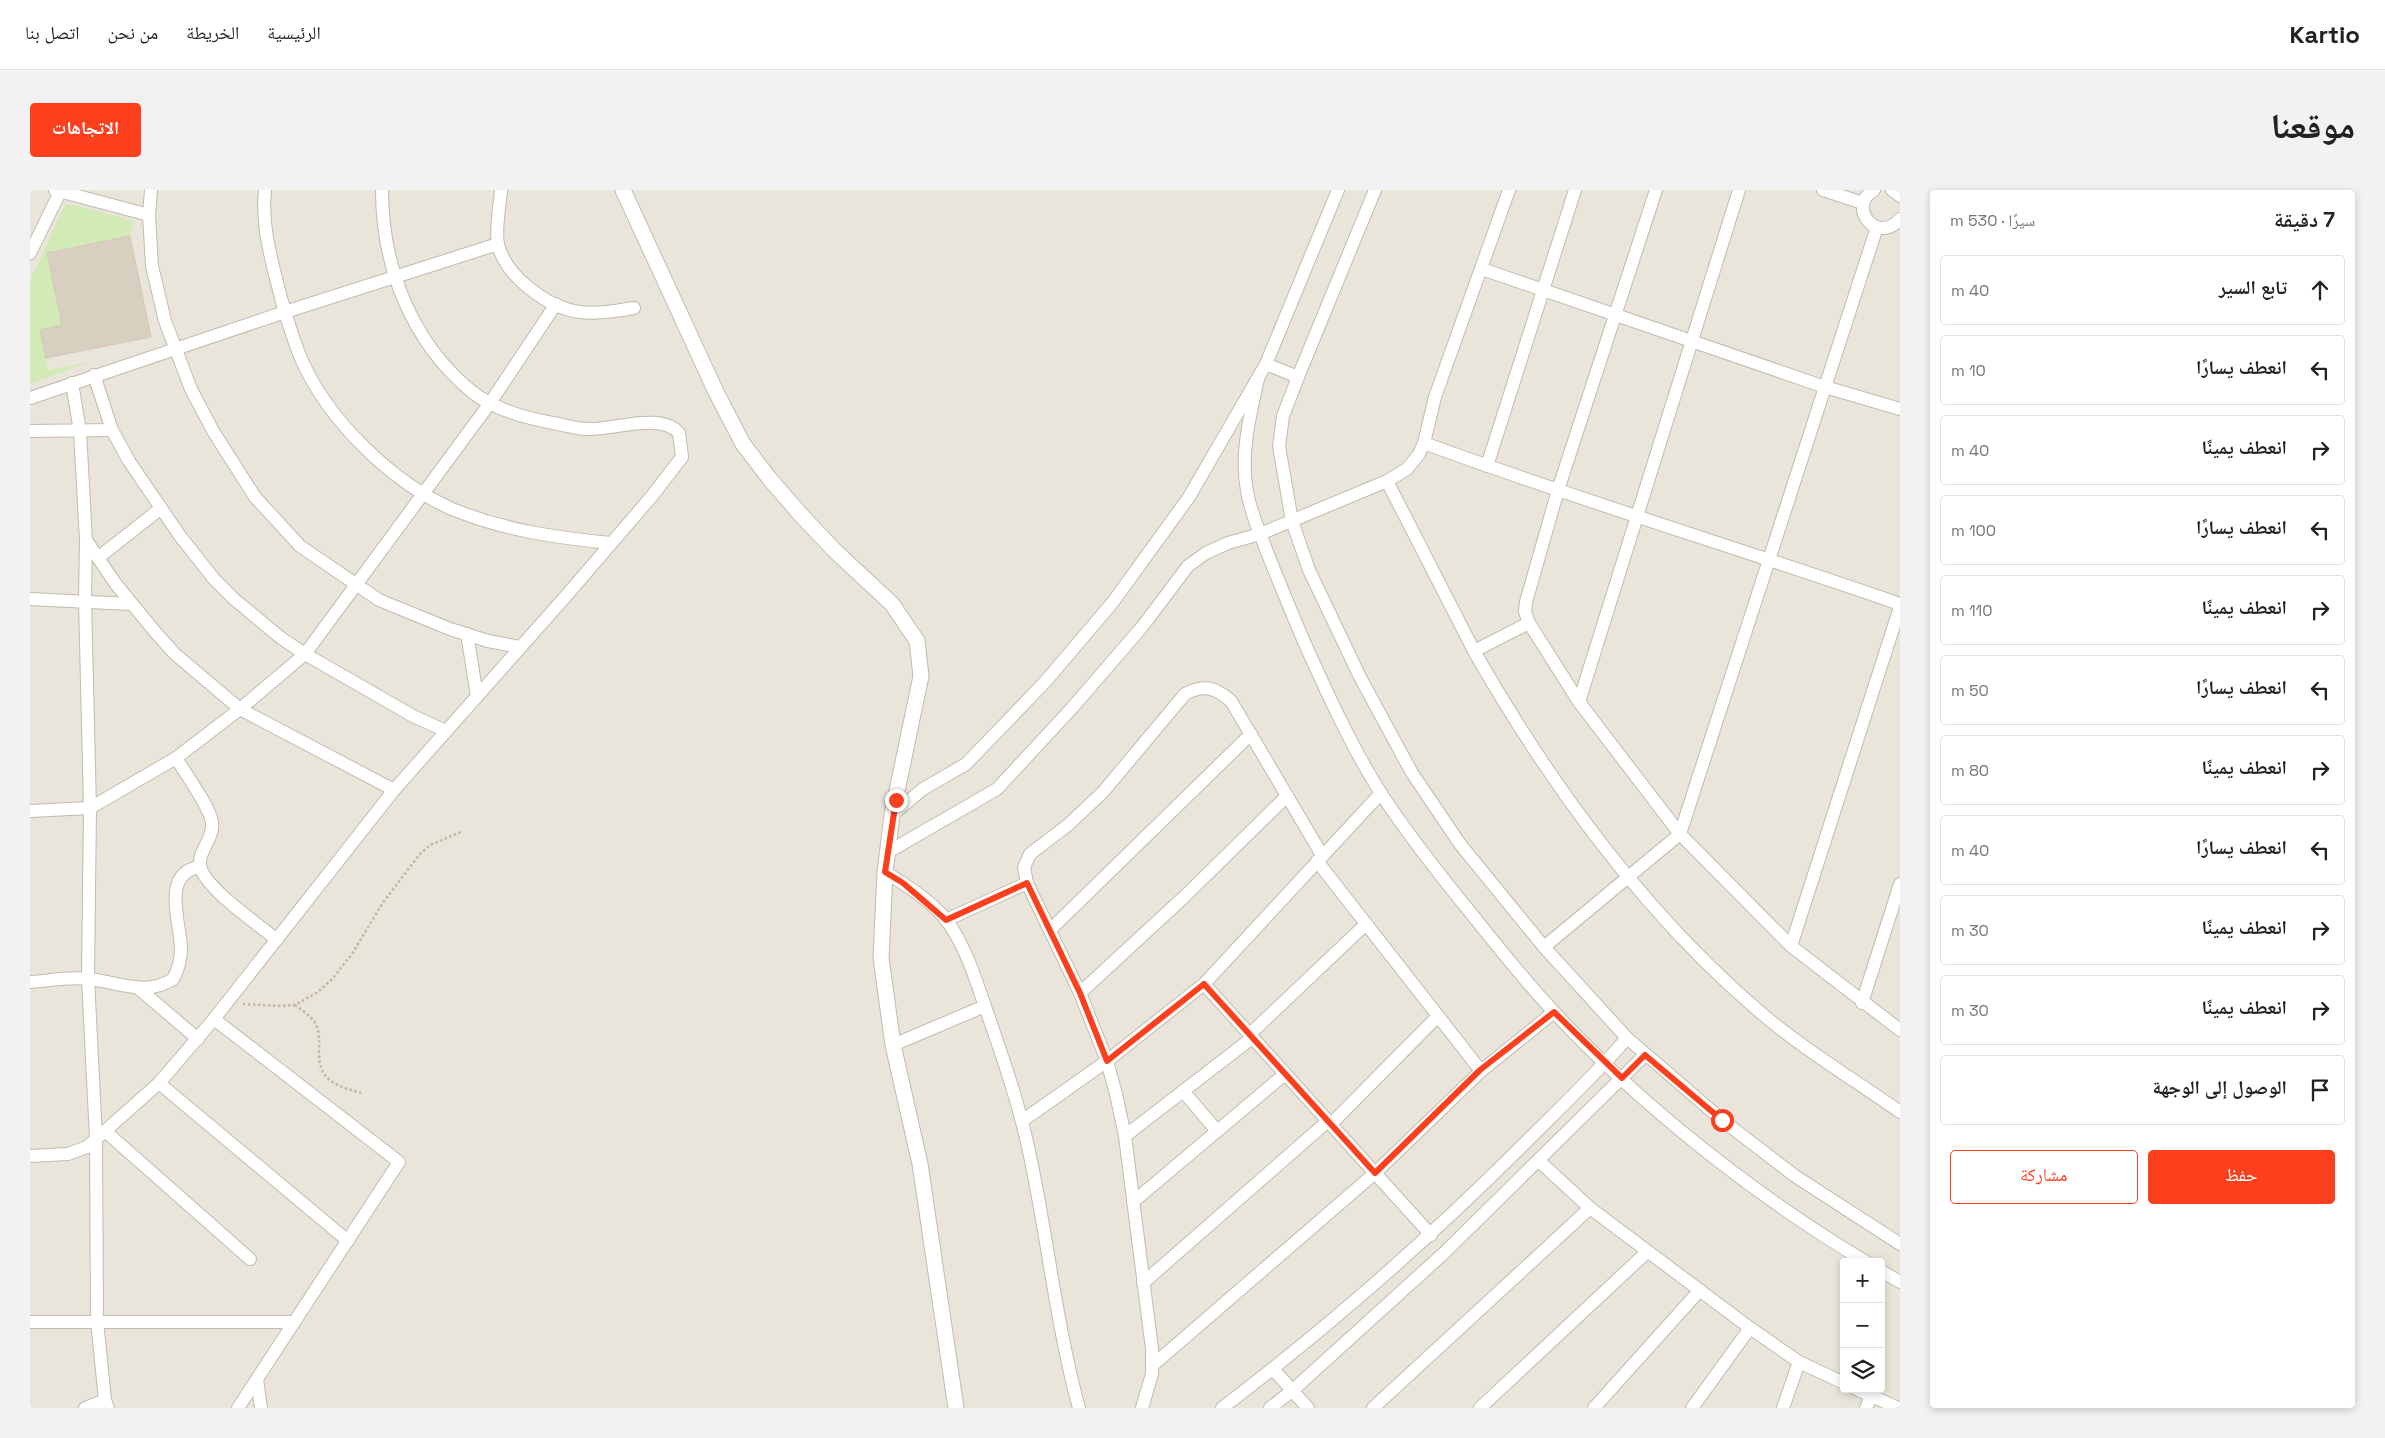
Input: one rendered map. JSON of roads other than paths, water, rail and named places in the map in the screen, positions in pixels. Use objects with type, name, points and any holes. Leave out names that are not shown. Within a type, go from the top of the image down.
[{"type":"street","points":[[151,190],[149,215],[156,290],[165,321],[191,389],[213,431],[255,497],[300,546],[379,600],[488,642],[520,647]]},
{"type":"street","points":[[265,190],[265,231],[285,312],[303,363],[347,428],[394,473],[422,494],[452,508],[495,524],[559,538],[611,542]]},
{"type":"street","points":[[30,1156],[79,1151],[159,1083],[227,1003],[394,790],[677,466],[682,450],[680,438],[674,428],[659,423],[587,429],[534,420],[490,403],[471,391],[441,360],[407,312],[394,278],[382,214],[382,190]]},
{"type":"street","points":[[501,190],[498,244],[511,269],[532,293],[579,312],[602,312],[634,308]]},
{"type":"street","points":[[623,190],[716,392],[743,444],[800,514],[835,551],[892,604],[917,641],[921,676],[892,815],[885,872],[881,958],[893,1045],[920,1164],[956,1408]]},
{"type":"street","points":[[892,815],[923,789],[966,764],[1045,682],[1113,602],[1189,497],[1266,364],[1338,190]]},
{"type":"street","points":[[1374,190],[1298,377],[1284,416],[1279,446],[1292,521],[1309,570],[1360,677],[1412,773],[1460,844],[1544,948],[1628,1038],[1645,1055],[1722,1120],[1795,1176],[1900,1244]]},
{"type":"street","points":[[888,852],[996,789],[1072,708],[1142,627],[1188,566],[1206,553],[1221,546],[1260,534],[1292,521],[1386,481],[1407,469],[1419,454],[1424,443],[1435,397],[1509,190]]},
{"type":"street","points":[[1487,466],[1574,190]]},
{"type":"street","points":[[1656,190],[1558,490],[1526,602],[1529,622],[1579,702],[1680,834],[1791,946],[1862,1003],[1900,1030]]},
{"type":"street","points":[[1579,702],[1739,190]]},
{"type":"street","points":[[1823,190],[1864,203]]},
{"type":"street","points":[[1874,190],[1866,197],[1864,203],[1863,209],[1867,220],[1877,227],[1889,227],[1900,219]]},
{"type":"street","points":[[1892,190],[1900,196]]},
{"type":"street","points":[[30,253],[57,191],[149,215]]},
{"type":"street","points":[[1544,948],[1630,878],[1680,834],[1877,227]]},
{"type":"street","points":[[30,398],[175,348],[498,244]]},
{"type":"street","points":[[1482,269],[1692,340],[1825,388],[1900,409]]},
{"type":"street","points":[[30,811],[90,808],[176,758],[240,709],[305,654],[490,403],[556,304]]},
{"type":"street","points":[[1266,364],[1298,377]]},
{"type":"street","points":[[94,375],[112,430],[160,508],[214,579],[234,599],[281,638],[305,654],[414,716],[446,731]]},
{"type":"street","points":[[1258,379],[1250,412],[1246,448],[1246,489],[1260,534],[1280,586],[1330,699],[1381,793],[1433,866],[1517,971],[1554,1012],[1605,1063],[1699,1144],[1769,1197],[1860,1258]]},
{"type":"street","points":[[72,383],[80,431],[86,540],[85,600],[90,808],[88,978],[100,1135],[97,1321],[106,1404],[85,1408]]},
{"type":"street","points":[[30,431],[112,430]]},
{"type":"street","points":[[1424,443],[1636,517],[1770,559],[1900,606],[1791,946]]},
{"type":"street","points":[[1386,481],[1474,651],[1532,749],[1574,808],[1630,878],[1699,956],[1768,1019],[1900,1112]]},
{"type":"street","points":[[99,557],[160,508]]},
{"type":"street","points":[[86,540],[131,604],[175,654],[240,709],[394,790]]},
{"type":"street","points":[[30,599],[85,600],[131,604]]},
{"type":"street","points":[[1474,651],[1529,622]]},
{"type":"street","points":[[467,634],[477,696]]},
{"type":"street","points":[[1142,1408],[1149,1387],[1152,1365],[1125,1136],[1107,1061],[1080,993],[1027,883],[1024,868],[1030,854],[1068,825],[1103,792],[1185,694],[1200,688],[1209,688],[1231,701],[1287,796],[1319,858],[1366,924],[1480,1070]]},
{"type":"street","points":[[1050,930],[1250,734]]},
{"type":"street","points":[[176,758],[212,822],[210,836],[201,857],[200,867],[205,877],[218,892],[276,940]]},
{"type":"street","points":[[1022,1121],[1107,1061],[1204,984],[1381,793]]},
{"type":"street","points":[[1080,993],[1184,897],[1287,796]]},
{"type":"street","points":[[30,982],[88,978],[138,988],[150,988],[173,979],[181,951],[174,904],[176,890],[180,880],[187,873],[200,867]]},
{"type":"street","points":[[885,872],[903,883],[946,920],[962,948],[985,1006],[1014,1088],[1022,1121],[1065,1357],[1079,1408]]},
{"type":"street","points":[[946,920],[1027,883]]},
{"type":"street","points":[[1862,1003],[1900,884]]},
{"type":"street","points":[[1125,1136],[1251,1036],[1366,924]]},
{"type":"street","points":[[1204,984],[1431,1235]]},
{"type":"street","points":[[138,988],[198,1039]]},
{"type":"street","points":[[893,1045],[985,1006]]},
{"type":"street","points":[[1152,1365],[1375,1173],[1480,1070],[1554,1012]]},
{"type":"street","points":[[1143,1283],[1329,1122],[1438,1016]]},
{"type":"street","points":[[214,1019],[399,1162],[238,1408]]},
{"type":"street","points":[[1222,1408],[1273,1370],[1431,1235],[1628,1038]]},
{"type":"street","points":[[1270,1408],[1293,1390],[1428,1268],[1645,1055]]},
{"type":"street","points":[[1133,1202],[1286,1074]]},
{"type":"street","points":[[159,1083],[348,1241]]},
{"type":"street","points":[[1184,1091],[1217,1131]]},
{"type":"street","points":[[100,1135],[250,1259]]},
{"type":"street","points":[[1539,1161],[1590,1208],[1750,1328],[1799,1362],[1840,1382]]},
{"type":"street","points":[[1373,1408],[1590,1208]]},
{"type":"street","points":[[1411,1252],[1428,1268]]},
{"type":"street","points":[[1480,1408],[1647,1252]]},
{"type":"street","points":[[1885,1273],[1900,1282]]},
{"type":"street","points":[[1594,1408],[1700,1290]]},
{"type":"street","points":[[30,1322],[294,1322]]},
{"type":"street","points":[[1692,1407],[1750,1328]]},
{"type":"street","points":[[1783,1408],[1799,1362]]},
{"type":"street","points":[[1273,1370],[1308,1408]]},
{"type":"street","points":[[257,1379],[261,1408]]},
{"type":"street","points":[[1860,1393],[1869,1402],[1898,1408]]}]
